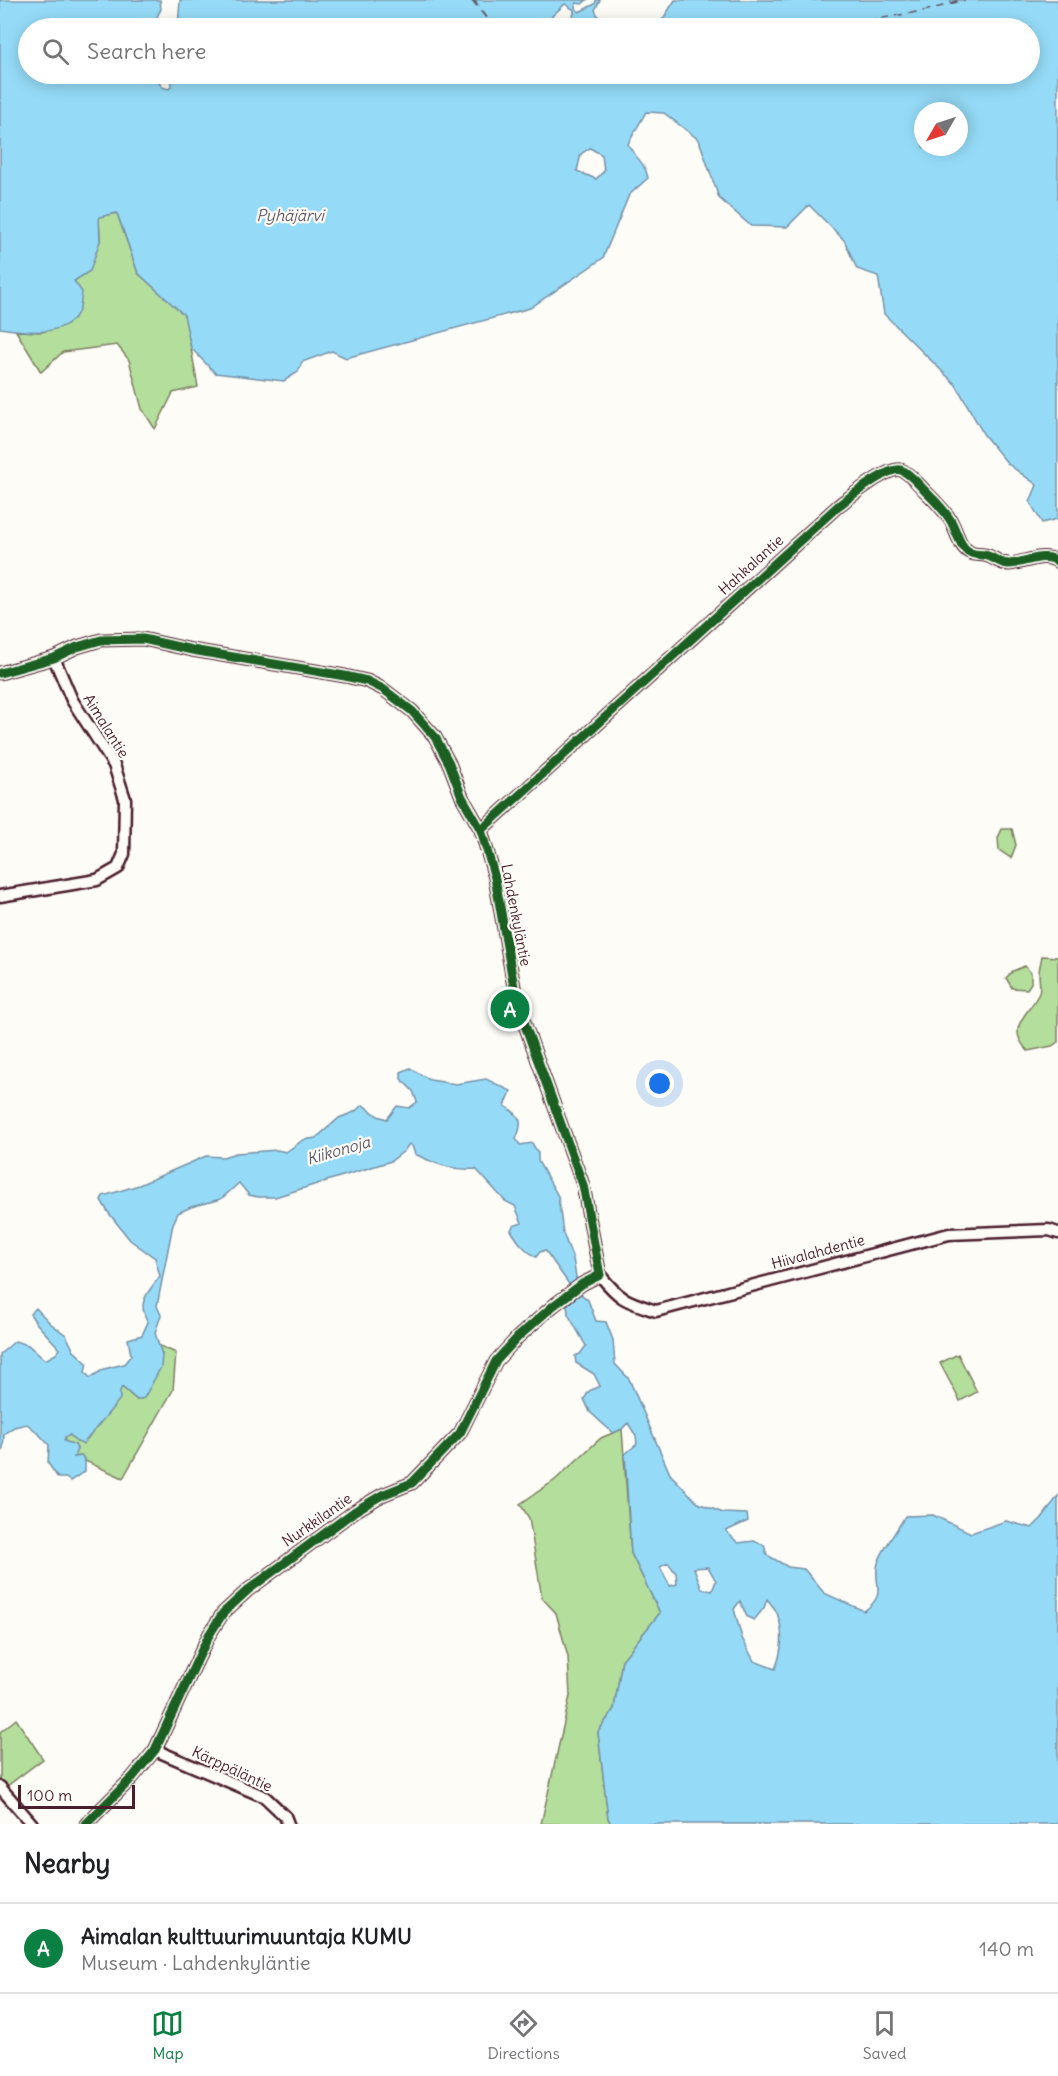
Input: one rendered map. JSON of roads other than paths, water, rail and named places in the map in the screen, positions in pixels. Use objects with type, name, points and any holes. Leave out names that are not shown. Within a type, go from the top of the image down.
[{"type":"street","name":"Hahkalantie","points":[[481,830],[838,506],[866,486],[895,470],[907,474],[939,505],[950,520],[961,544],[972,554],[986,555],[1002,563],[1010,564],[1049,557],[1058,562]]},
{"type":"street","name":"Lahdenkyläntie","points":[[0,673],[54,658],[77,647],[101,640],[143,639],[367,681],[383,689],[412,711],[435,737],[449,763],[462,797],[481,830],[495,878],[514,987],[525,1025],[583,1185],[600,1275]]},
{"type":"street","name":"Aimalantie","points":[[0,896],[98,880],[118,868],[124,854],[124,799],[114,765],[72,700],[54,658]]},
{"type":"street","name":"Hiivalahdentie","points":[[600,1275],[611,1289],[625,1300],[657,1311],[949,1234],[1049,1230],[1058,1233]]},
{"type":"street","name":"Nurkkilantie","points":[[86,1824],[132,1778],[155,1750],[209,1635],[223,1613],[248,1590],[355,1511],[382,1495],[412,1483],[460,1433],[496,1361],[518,1337],[553,1306],[600,1275]]},
{"type":"street","name":"Kärppäläntie","points":[[155,1750],[265,1797],[285,1816],[288,1824]]},
{"type":"street","points":[[0,1787],[32,1824]]},
{"type":"water","name":"Pyhäjärvi","points":[[0,0],[160,0],[161,9],[156,18],[18,18],[18,84],[160,84],[169,89],[171,84],[1040,84],[1040,18],[664,18],[675,0],[1058,0],[1058,519],[1042,523],[1030,502],[1037,485],[1008,464],[984,435],[956,385],[884,314],[878,276],[857,269],[844,240],[809,205],[787,227],[751,226],[719,198],[699,140],[664,113],[646,112],[628,144],[645,168],[648,178],[629,195],[603,258],[530,308],[346,358],[332,351],[302,362],[298,372],[284,381],[215,373],[191,348],[184,315],[138,273],[117,213],[99,217],[100,241],[90,271],[74,281],[82,292],[79,311],[73,320],[54,329],[32,331],[0,328]],"holes":[[[590,148],[602,155],[604,171],[596,179],[577,171],[581,154]]]},
{"type":"water","points":[[180,0],[587,0],[582,4],[576,3],[575,7],[579,12],[595,4],[596,0],[600,0],[595,10],[599,18],[571,18],[574,10],[565,4],[553,18],[179,18]]},
{"type":"water","name":"Kiikonoja","points":[[410,1068],[430,1080],[456,1084],[486,1079],[511,1091],[505,1106],[520,1120],[516,1139],[520,1145],[532,1143],[538,1153],[538,1161],[558,1196],[563,1233],[573,1259],[577,1283],[582,1295],[588,1300],[596,1321],[606,1322],[613,1340],[615,1364],[629,1379],[670,1474],[698,1503],[723,1513],[747,1514],[748,1521],[726,1531],[738,1543],[754,1541],[764,1545],[767,1555],[788,1567],[804,1569],[824,1593],[864,1611],[872,1605],[878,1593],[877,1570],[880,1558],[905,1516],[933,1515],[971,1533],[1006,1521],[1032,1528],[1058,1496],[1058,1824],[611,1824],[608,1818],[598,1732],[614,1709],[622,1660],[660,1613],[631,1553],[625,1454],[637,1444],[636,1436],[628,1423],[613,1433],[590,1412],[584,1399],[589,1391],[600,1386],[594,1374],[576,1363],[575,1356],[580,1354],[586,1346],[568,1314],[567,1305],[574,1299],[571,1287],[545,1250],[536,1257],[516,1238],[511,1230],[513,1226],[522,1223],[515,1206],[505,1201],[476,1169],[452,1168],[437,1164],[415,1154],[409,1144],[391,1161],[275,1197],[249,1195],[239,1183],[221,1199],[178,1213],[173,1224],[157,1306],[161,1315],[155,1333],[162,1355],[161,1367],[144,1398],[137,1400],[122,1387],[120,1399],[83,1444],[70,1435],[65,1437],[64,1441],[75,1445],[77,1449],[74,1457],[82,1456],[85,1461],[85,1471],[70,1481],[66,1478],[58,1478],[48,1463],[49,1445],[27,1424],[14,1427],[4,1434],[3,1449],[0,1453],[0,1354],[15,1341],[28,1345],[45,1360],[60,1349],[30,1314],[36,1308],[66,1335],[74,1351],[87,1363],[85,1372],[90,1378],[104,1369],[124,1364],[131,1355],[128,1339],[142,1335],[148,1322],[143,1303],[160,1276],[155,1258],[130,1240],[108,1212],[101,1200],[103,1196],[139,1185],[206,1156],[223,1157],[236,1153],[277,1150],[286,1152],[303,1140],[316,1138],[339,1118],[354,1112],[363,1105],[378,1116],[387,1119],[397,1106],[409,1108],[417,1102],[413,1091],[401,1079],[401,1072]],"holes":[[[668,1563],[676,1573],[677,1584],[670,1586],[660,1567]],[[708,1567],[716,1581],[712,1591],[702,1589],[694,1568]],[[767,1599],[780,1623],[781,1643],[775,1669],[754,1661],[742,1638],[734,1609],[740,1601],[747,1617],[754,1620],[764,1608]]]},
{"type":"place","name":"Aimalan kulttuurimuuntaja KUMU","points":[[510,1009]]}]
